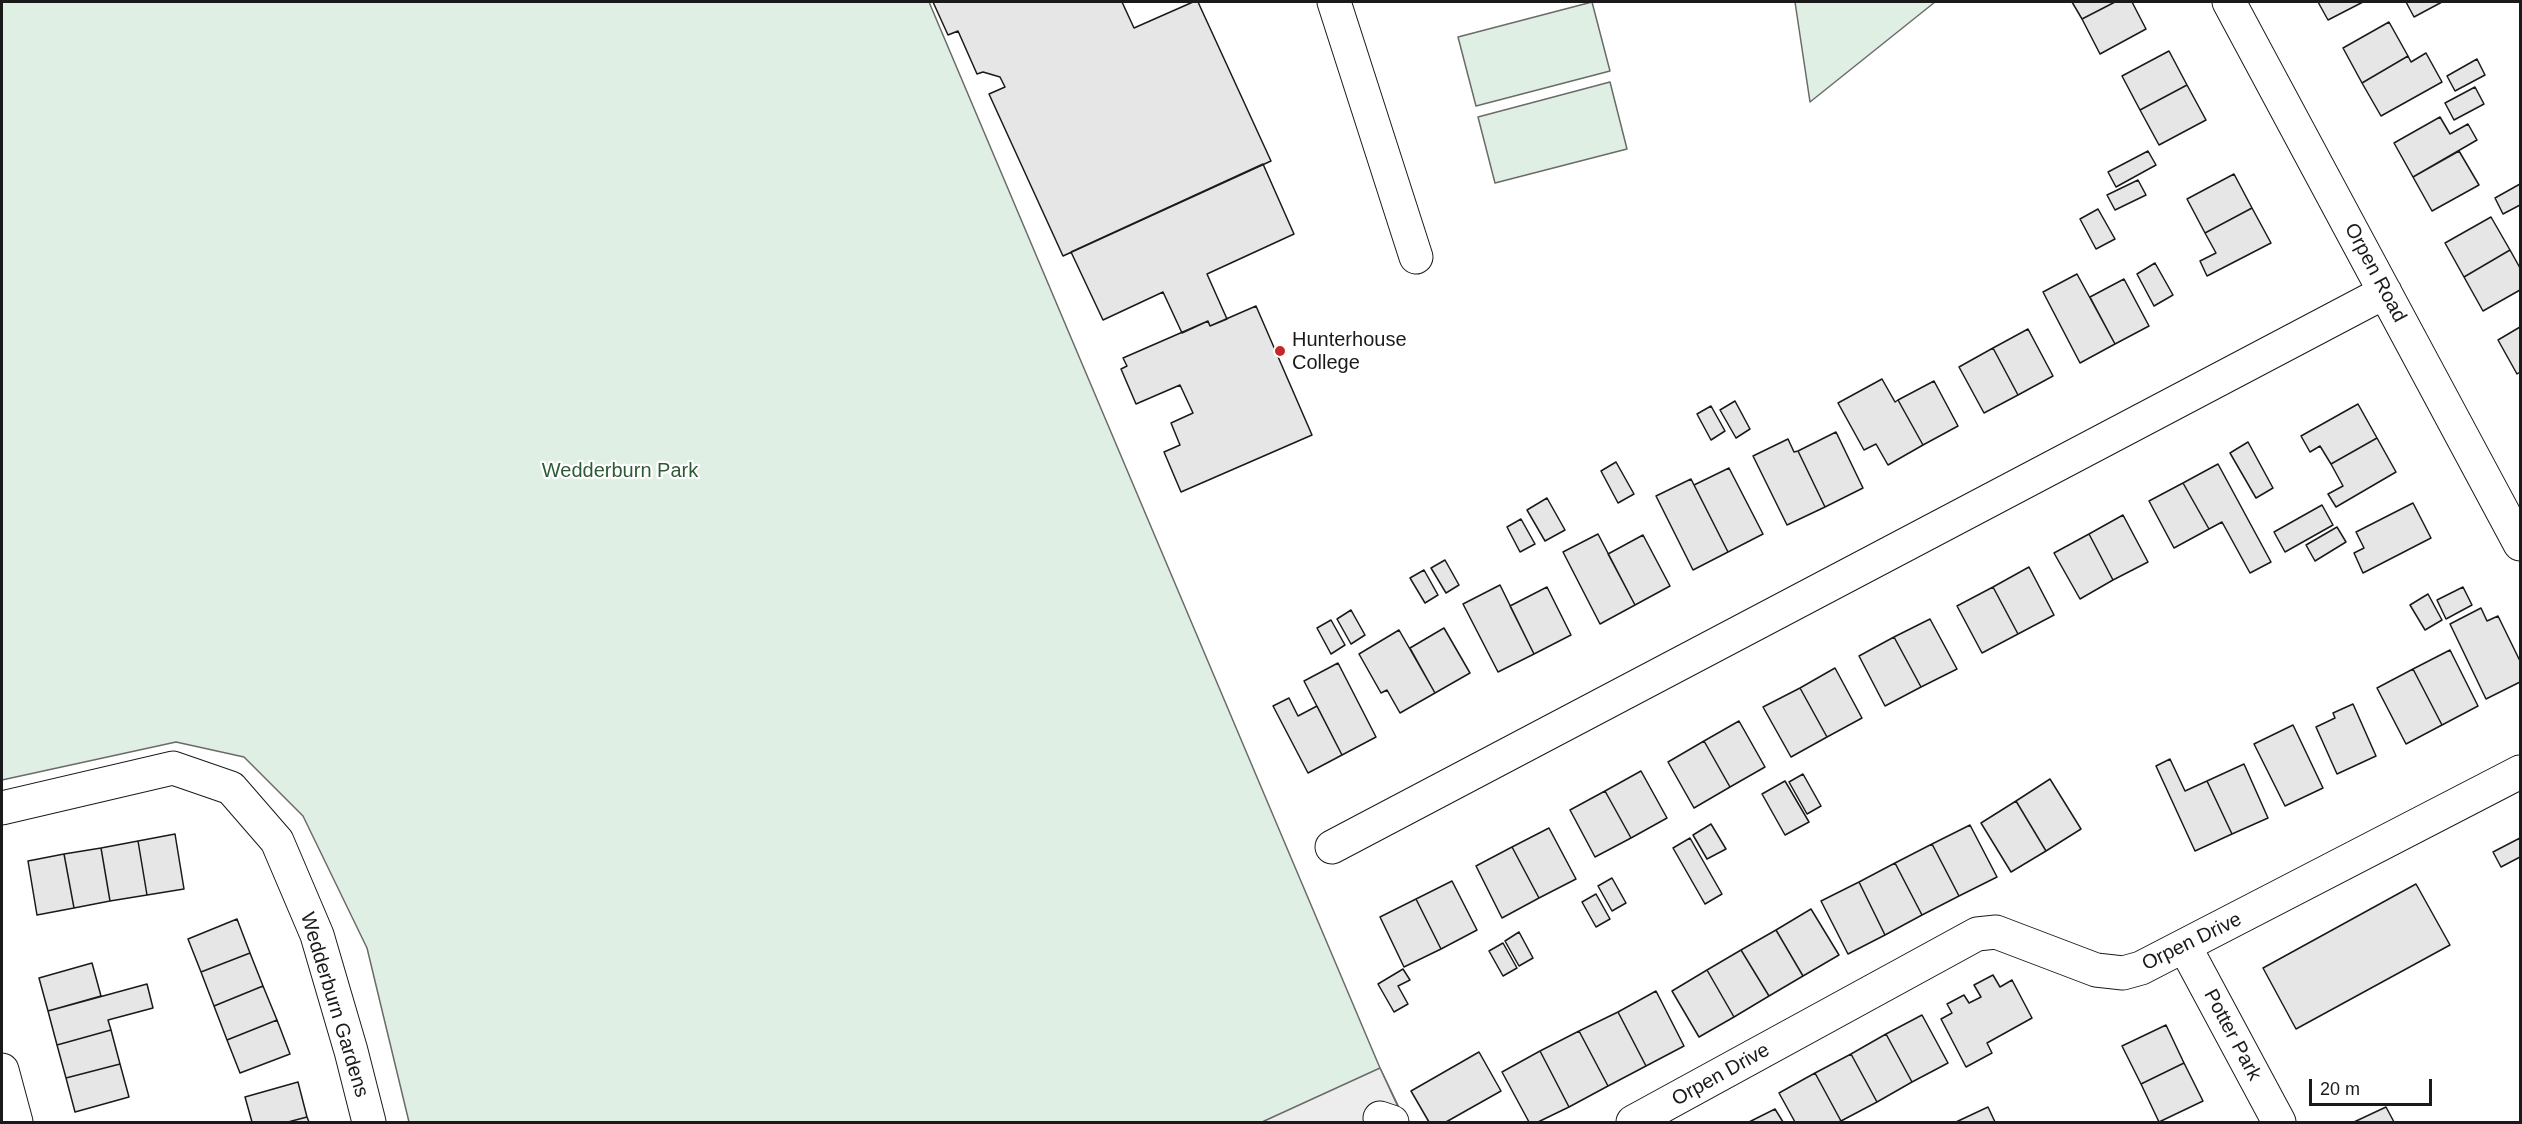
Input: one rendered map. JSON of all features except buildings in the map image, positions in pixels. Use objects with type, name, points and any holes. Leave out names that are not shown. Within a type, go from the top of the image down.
[{"type":"street","points":[[1334,2],[1416,257]]},
{"type":"street","name":"Orpen Road","points":[[2229,2],[2520,544]]},
{"type":"street","points":[[1332,847],[2385,292]]},
{"type":"street","name":"Wedderburn Gardens","points":[[2,808],[173,768],[231,788],[278,841],[317,935],[369,1122]]},
{"type":"street","name":"Orpen Drive","points":[[1633,1122],[1977,934],[1996,932],[2096,970],[2124,973],[2141,968],[2520,772]]},
{"type":"street","name":"Potter Park","points":[[2185,947],[2279,1122]]},
{"type":"street","points":[[2,1070],[16,1122]]},
{"type":"green space","name":"Wedderburn Park","points":[[2,2],[929,2],[1380,1068],[1406,1122],[409,1122],[367,948],[303,816],[244,757],[176,742],[2,780]]},
{"type":"green space","points":[[1592,2],[1610,71],[1476,106],[1458,37]]},
{"type":"green space","points":[[1795,2],[1935,2],[1810,102]]},
{"type":"green space","points":[[1610,82],[1627,149],[1495,183],[1478,117]]},
{"type":"shaded area","points":[[1380,1068],[1405,1122],[1262,1122]]},
{"type":"place","name":"Hunterhouse College","points":[[1280,351]]}]
